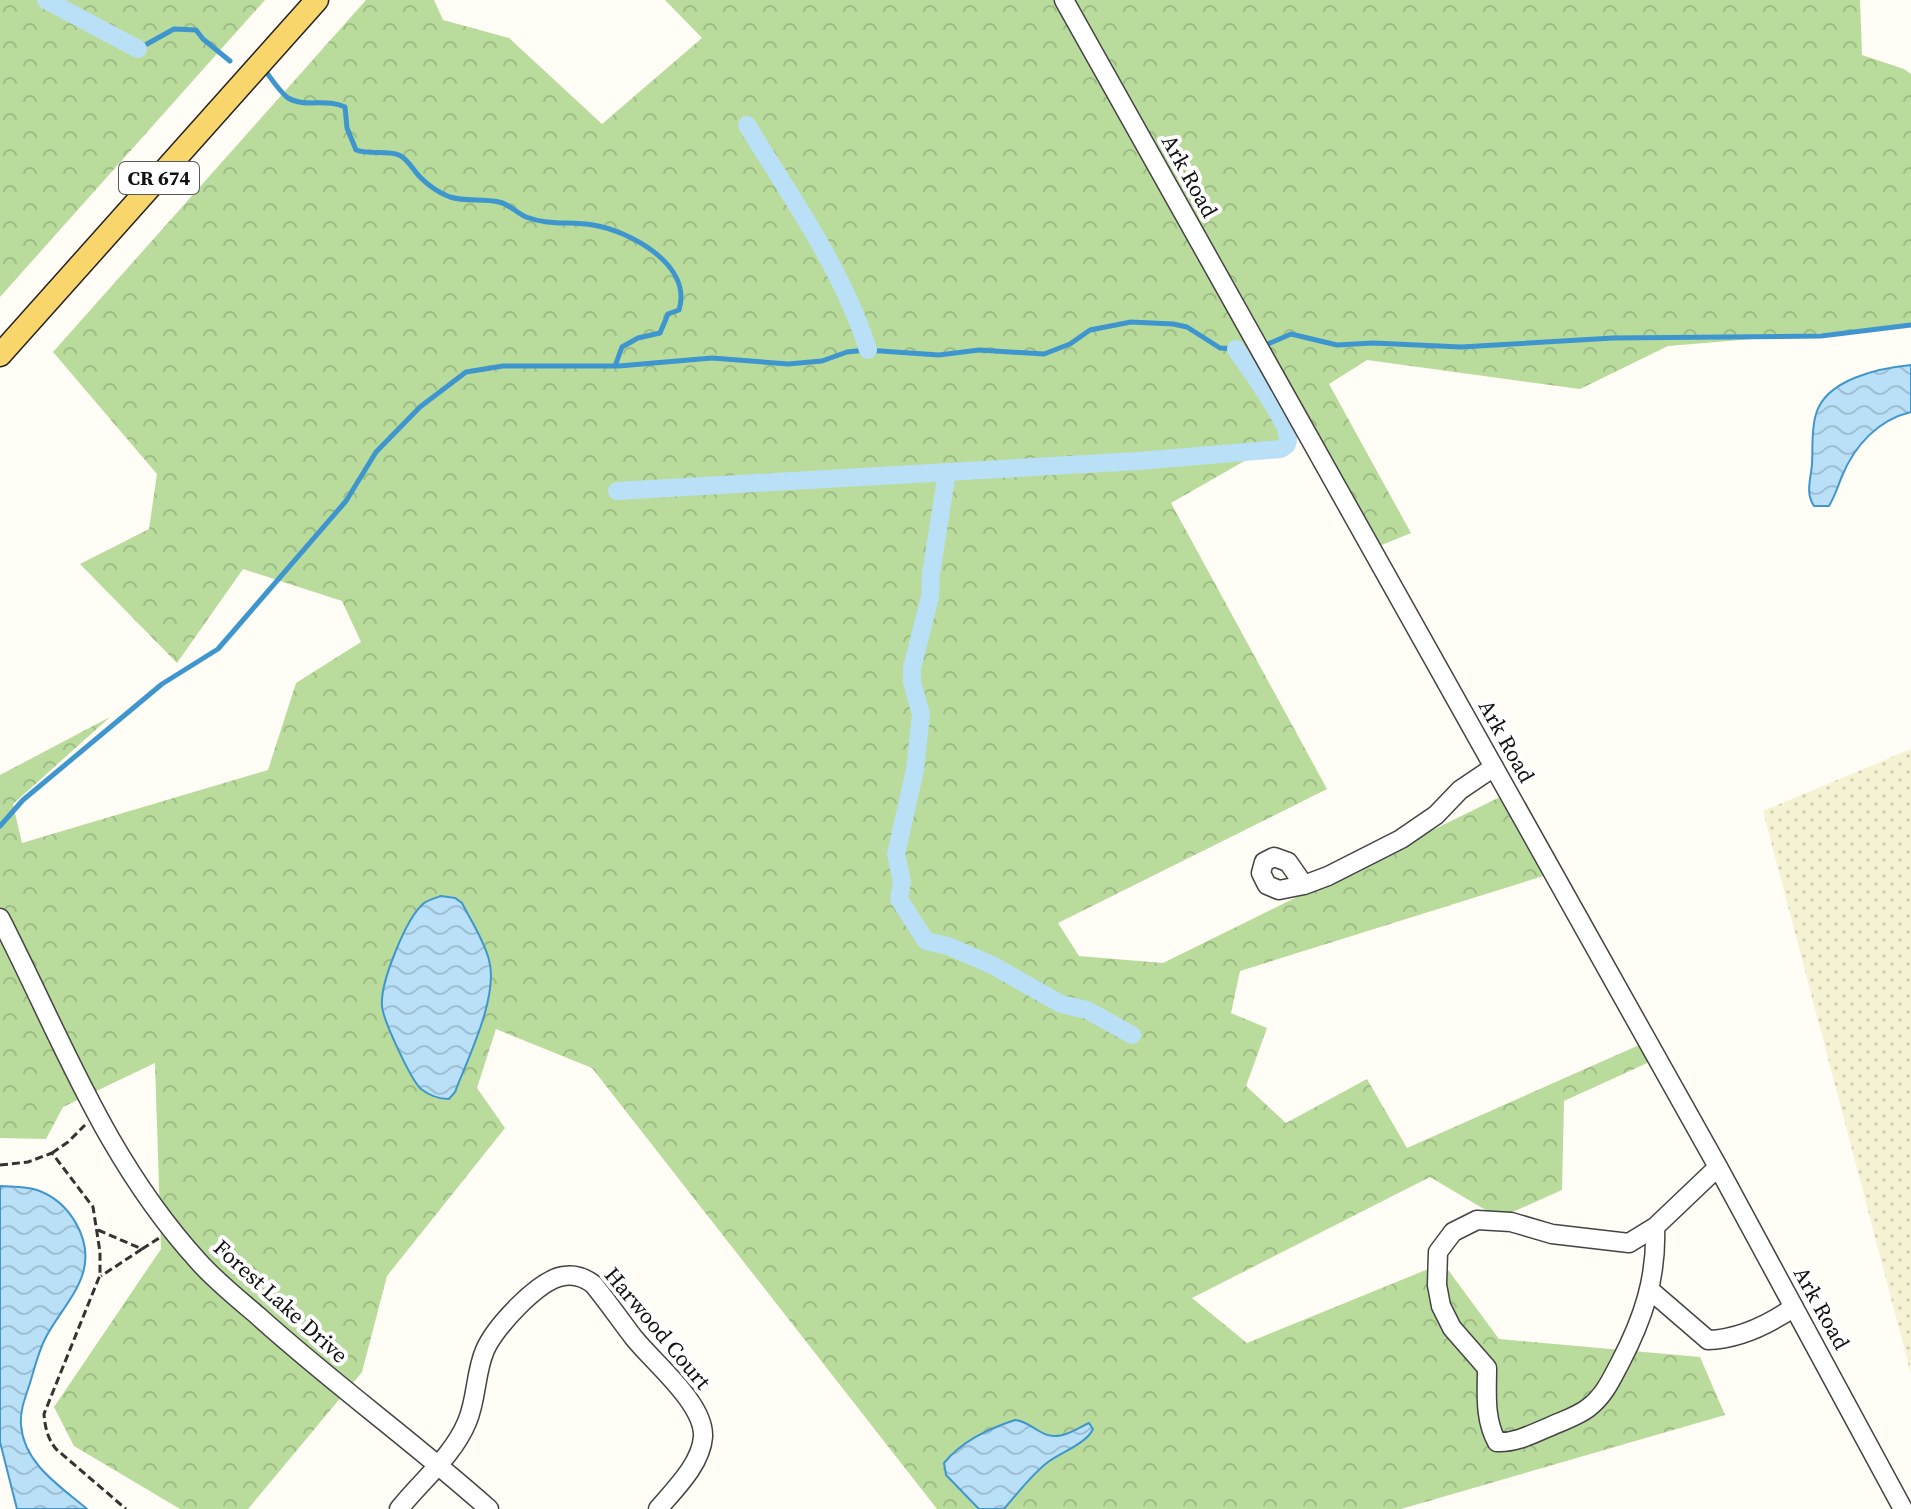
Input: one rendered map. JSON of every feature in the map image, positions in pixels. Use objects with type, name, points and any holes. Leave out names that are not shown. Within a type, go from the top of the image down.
[{"type":"main road","name":"CR 674","points":[[0,355],[317,0]]},
{"type":"street","name":"Ark Road","points":[[1064,0],[1718,1167],[1903,1509]]},
{"type":"street","points":[[1304,885],[1401,839],[1436,815],[1460,790],[1494,767]]},
{"type":"street","name":"Forest Lake Drive","points":[[0,918],[94,1112],[129,1173],[199,1263],[282,1338],[489,1509]]},
{"type":"street","points":[[1655,1227],[1656,1256],[1639,1327],[1604,1392],[1587,1409],[1545,1429],[1508,1442],[1497,1442],[1492,1433],[1486,1399],[1487,1368],[1452,1328],[1441,1306],[1437,1285],[1438,1252],[1453,1232],[1477,1220],[1511,1222],[1552,1234],[1629,1243],[1655,1227],[1718,1167]]},
{"type":"street","name":"Harwood Court","points":[[438,1467],[467,1422],[480,1365],[496,1330],[515,1309],[551,1282],[562,1276],[574,1276],[593,1284],[611,1304],[636,1341],[687,1399],[702,1424],[700,1451],[658,1509]]},
{"type":"street","points":[[1650,1290],[1708,1340],[1726,1340],[1757,1328],[1794,1307]]},
{"type":"street","points":[[399,1509],[438,1467]]},
{"type":"path","points":[[0,1165],[28,1162],[52,1153],[76,1136],[94,1112]]},
{"type":"path","points":[[52,1153],[93,1207],[98,1230],[99,1277],[44,1414],[44,1421],[49,1439],[56,1449],[126,1509]]},
{"type":"path","points":[[98,1230],[142,1249],[99,1277]]},
{"type":"shaded area","points":[[1911,749],[1911,1374],[1763,811]]},
{"type":"green space","points":[[0,0],[265,0],[0,297]]},
{"type":"green space","points":[[366,0],[434,0],[443,20],[509,38],[602,124],[702,38],[665,0],[1860,0],[1862,55],[1911,74],[1911,326],[1668,346],[1580,389],[1367,360],[1329,384],[1411,533],[1372,549],[1304,427],[1171,503],[1327,789],[1058,923],[1079,956],[1163,963],[1508,793],[1553,873],[1240,971],[1231,1013],[1267,1028],[1246,1086],[1286,1123],[1367,1079],[1407,1148],[1646,1042],[1656,1059],[1564,1101],[1562,1190],[1499,1218],[1430,1177],[1192,1298],[1247,1343],[1443,1263],[1499,1339],[1700,1357],[1725,1415],[1401,1509],[937,1509],[592,1068],[496,1029],[477,1088],[505,1128],[387,1276],[362,1372],[248,1509],[180,1509],[74,1446],[54,1407],[161,1249],[155,1063],[63,1107],[46,1139],[0,1138],[0,775],[110,717],[13,804],[22,843],[268,770],[296,683],[361,642],[342,601],[243,569],[177,663],[80,564],[149,529],[157,474],[53,352]]},
{"type":"water","points":[[1911,365],[1911,412],[1888,421],[1869,435],[1847,465],[1829,506],[1814,506],[1809,491],[1813,432],[1822,402],[1842,384],[1856,378]]},
{"type":"water","points":[[441,896],[455,898],[462,903],[484,945],[491,975],[481,1027],[455,1092],[449,1099],[431,1095],[416,1083],[392,1036],[382,1006],[385,982],[402,936],[424,903]]},
{"type":"water","points":[[0,1186],[28,1188],[49,1195],[76,1223],[85,1247],[83,1273],[43,1343],[21,1420],[24,1439],[36,1463],[87,1509],[17,1509],[0,1442]]},
{"type":"water","points":[[1015,1420],[1052,1436],[1065,1434],[1089,1423],[1093,1429],[1080,1443],[1042,1467],[1004,1509],[979,1509],[946,1475],[944,1463],[976,1437]]},
{"type":"waterway","points":[[46,0],[138,49]]},
{"type":"waterway","points":[[138,49],[174,29],[196,30],[230,61]]},
{"type":"waterway","points":[[267,73],[288,98],[345,107],[347,128],[356,150],[399,155],[427,183],[446,195],[499,202],[535,220],[608,229],[624,234],[655,253],[677,279],[681,294],[679,310],[668,314],[660,333],[638,338],[622,347],[615,366]]},
{"type":"waterway","points":[[747,125],[830,263],[845,291],[868,350]]},
{"type":"waterway","points":[[0,826],[23,800],[162,684],[218,649],[346,501],[376,452],[420,407],[466,372],[503,366],[619,366],[712,358],[788,364],[822,361],[847,352],[866,350],[939,355],[979,350],[1044,354],[1070,344],[1090,330],[1131,322],[1187,327],[1220,348],[1236,349]]},
{"type":"waterway","points":[[1268,344],[1291,334],[1337,345],[1373,343],[1461,347],[1613,338],[1821,336],[1911,325]]},
{"type":"waterway","points":[[617,491],[1138,461],[1281,449],[1287,444],[1287,431],[1236,349]]},
{"type":"waterway","points":[[947,472],[930,597],[912,668],[912,682],[921,714],[915,770],[896,854],[902,882],[899,899],[926,941],[948,946],[992,965],[1061,1004],[1087,1010],[1132,1035]]}]
